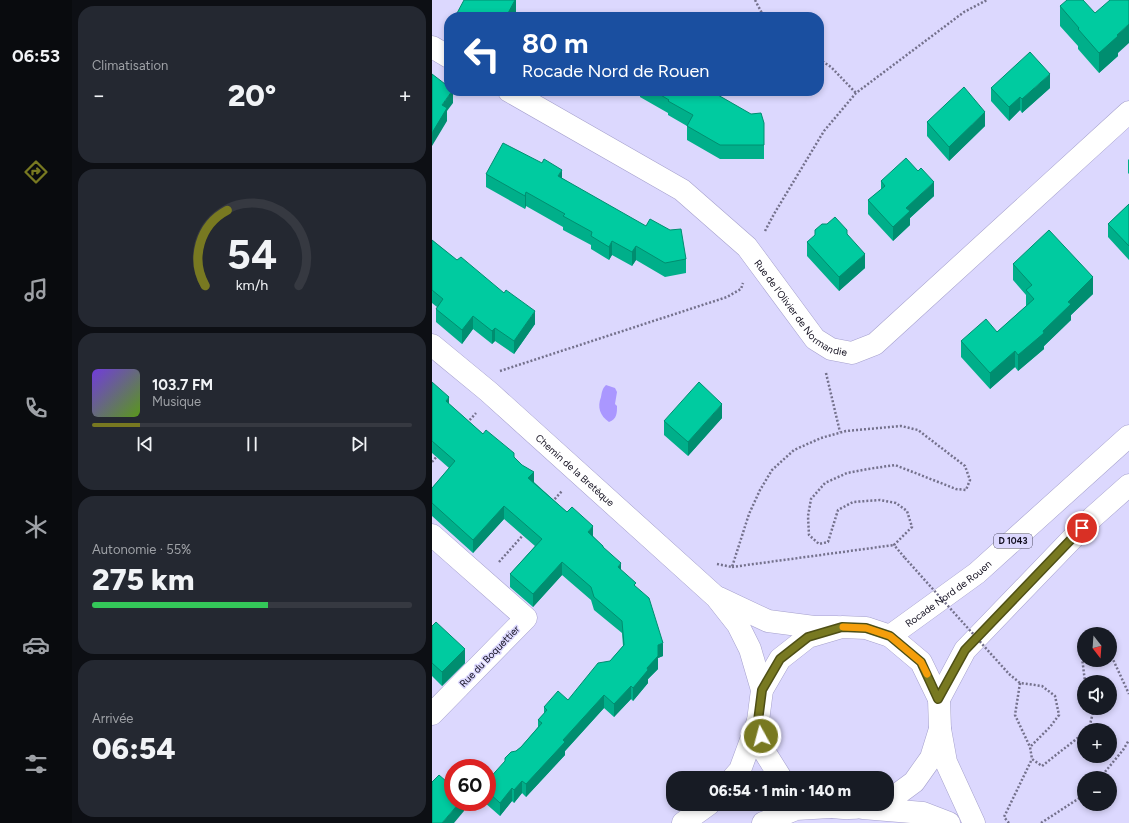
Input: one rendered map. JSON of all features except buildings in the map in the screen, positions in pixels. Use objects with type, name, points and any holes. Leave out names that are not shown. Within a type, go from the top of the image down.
[{"type":"main road","points":[[432,47],[444,54]]},
{"type":"main road","name":"Rue de l'Olivier de Normandie","points":[[518,96],[682,190],[747,247],[815,339],[831,349],[852,353],[875,344],[1129,112]]},
{"type":"main road","name":"Chemin de la Bretèque","points":[[432,345],[489,392],[716,597],[738,625],[750,649],[762,690]]},
{"type":"main road","name":"Rocade Nord de Rouen","points":[[890,636],[977,573],[1129,436]]},
{"type":"main road","points":[[938,699],[965,650],[1093,517],[1129,485]]},
{"type":"main road","name":"Rue du Boquettier","points":[[432,535],[526,618],[432,714]]},
{"type":"main road","name":"Chemin de la Bretèque","points":[[716,597],[768,621],[814,627],[866,628],[890,636]]},
{"type":"main road","points":[[739,771],[758,721],[762,690],[780,659],[808,637],[842,627]]},
{"type":"main road","points":[[890,636],[921,662],[938,699],[940,729],[946,762],[974,823]]},
{"type":"main road","points":[[758,721],[764,751],[777,771]]},
{"type":"main road","points":[[894,797],[914,782],[931,758],[940,729]]},
{"type":"main road","points":[[894,809],[923,813],[949,823]]},
{"type":"main road","points":[[683,823],[699,811]]},
{"type":"main road","points":[[763,823],[791,811]]},
{"type":"path","points":[[755,0],[761,12]]},
{"type":"path","points":[[496,372],[726,297],[741,289],[753,255],[774,214],[824,132],[856,93],[964,12],[987,0]]},
{"type":"path","points":[[824,62],[831,67],[856,93]]},
{"type":"path","points":[[824,345],[822,355],[840,432]]},
{"type":"path","points":[[466,424],[476,413]]},
{"type":"path","points":[[710,563],[732,567],[894,545],[912,527],[907,511],[896,504],[880,500],[853,502],[838,510],[828,542],[819,544],[810,535],[808,516],[812,499],[826,483],[847,473],[868,468],[895,465],[956,489],[966,490],[970,480],[965,466],[918,430],[901,426],[846,431],[821,438],[794,450],[772,470],[760,490],[749,514],[732,567]]},
{"type":"path","points":[[432,462],[442,451]]},
{"type":"path","points":[[548,506],[563,489]]},
{"type":"path","points":[[483,580],[528,529]]},
{"type":"path","points":[[894,545],[1009,674],[1020,683],[1042,686],[1055,696],[1058,715],[1050,727],[1030,747]]},
{"type":"path","points":[[1116,667],[1129,694]]},
{"type":"path","points":[[1009,823],[1004,817],[1032,759],[1030,747],[1015,715],[1020,683]]},
{"type":"path","points":[[1032,759],[1042,766],[1077,738]]},
{"type":"path","points":[[1106,771],[1124,750],[1129,740]]},
{"type":"path","points":[[1041,823],[1077,800]]},
{"type":"shaded area","points":[[606,385],[615,388],[617,392],[615,404],[617,406],[617,413],[614,419],[609,422],[603,417],[599,408],[602,391]]},
{"type":"slow traffic","points":[[843,627],[866,628],[890,636],[921,662],[927,674]]},
{"type":"route","points":[[761,736],[758,721],[762,690],[780,659],[808,637],[842,627],[866,628],[890,636],[921,662],[938,699],[965,650],[1082,528]]}]
